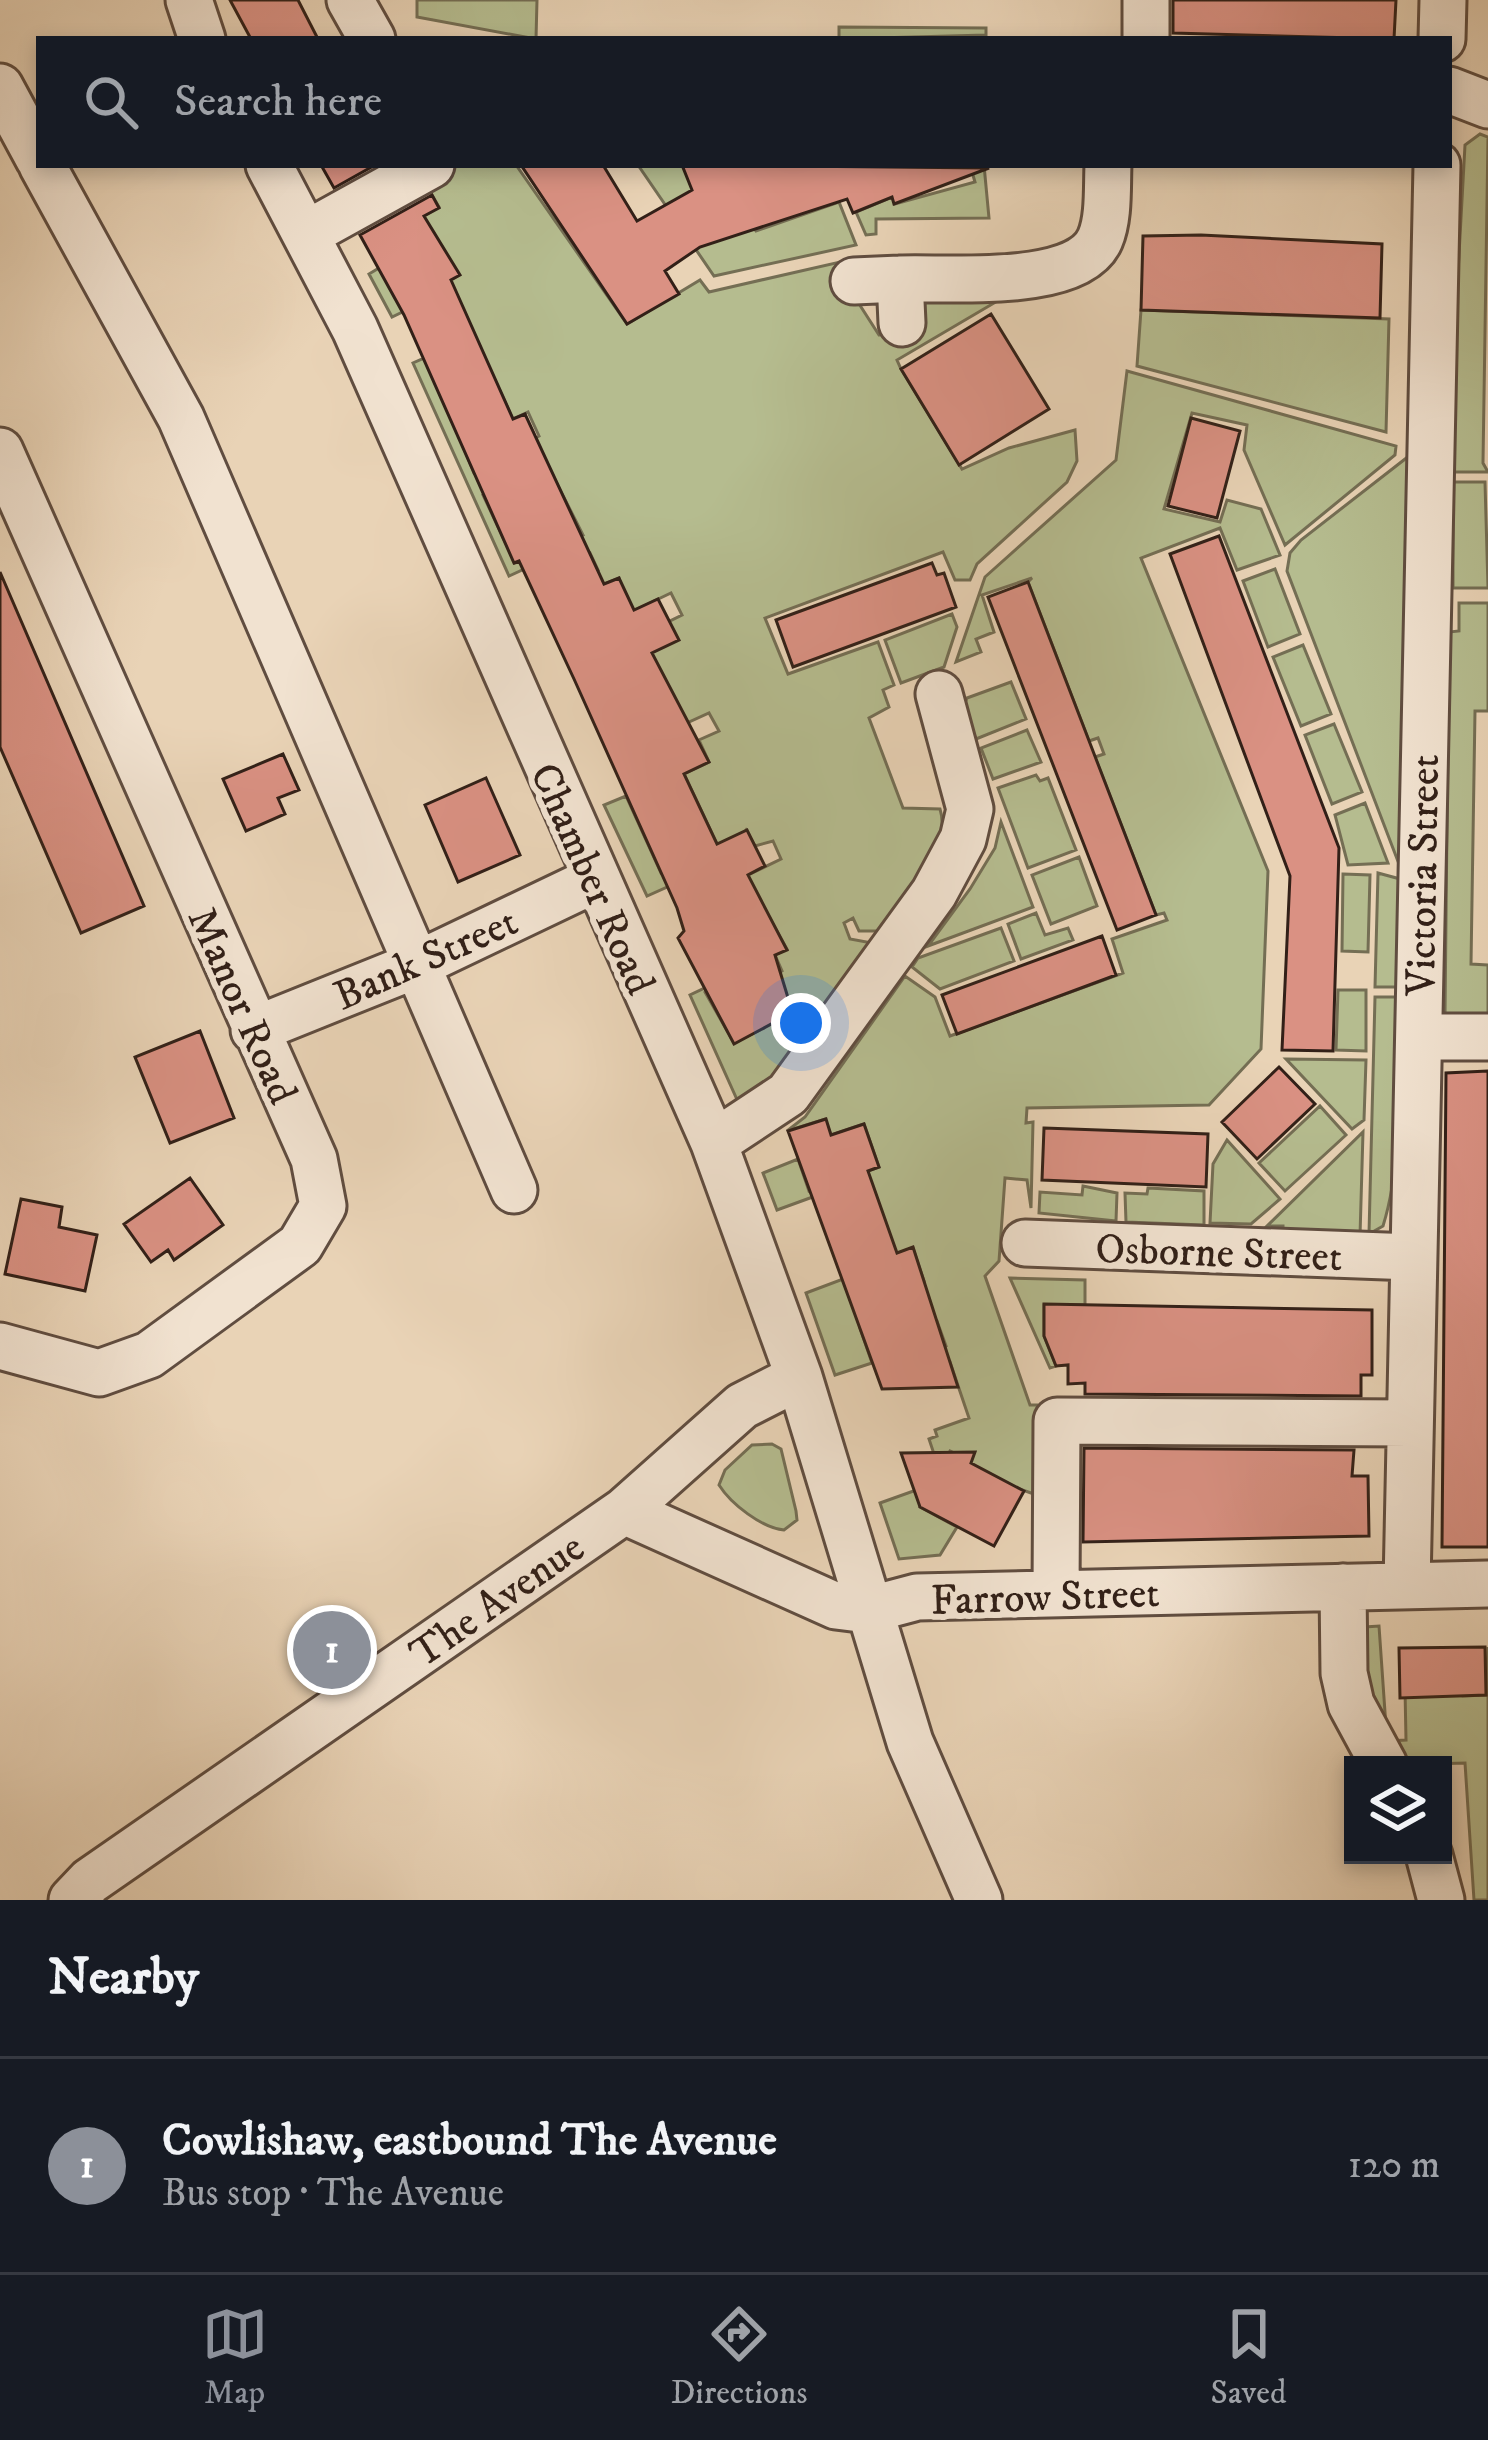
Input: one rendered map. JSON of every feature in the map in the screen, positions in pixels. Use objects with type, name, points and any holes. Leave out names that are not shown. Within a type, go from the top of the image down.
[{"type":"street","points":[[189,0],[201,36]]},
{"type":"street","points":[[350,0],[370,36]]},
{"type":"street","points":[[1146,36],[1147,0]]},
{"type":"street","points":[[1442,36],[1443,0]]},
{"type":"street","points":[[36,82],[0,84],[36,152]]},
{"type":"street","points":[[1452,91],[1488,105]]},
{"type":"street","points":[[44,168],[181,418],[514,1190]]},
{"type":"street","name":"Chamber Road","points":[[271,168],[308,233],[407,445],[594,880],[714,1143],[799,1377],[910,1742],[979,1900]]},
{"type":"street","points":[[308,233],[426,168]]},
{"type":"street","points":[[854,281],[901,301],[1070,268],[1085,260],[1103,234],[1108,168]]},
{"type":"street","name":"Victoria Street","points":[[1407,1585],[1437,168]]},
{"type":"street","name":"Manor Road","points":[[0,451],[314,1159],[323,1206],[300,1245],[149,1355],[99,1373],[0,1346]]},
{"type":"street","points":[[714,1143],[788,1094],[934,893],[963,839],[970,809],[939,694]]},
{"type":"street","name":"Bank Street","points":[[254,1030],[416,965],[594,880]]},
{"type":"street","points":[[1419,1037],[1488,1036]]},
{"type":"street","name":"Osborne Street","points":[[1025,1243],[1413,1257]]},
{"type":"street","name":"The Avenue","points":[[72,1900],[90,1881],[624,1511],[742,1406],[799,1377]]},
{"type":"street","points":[[1056,1593],[1057,1421],[1410,1423]]},
{"type":"street","name":"Farrow Street","points":[[624,1511],[836,1606],[868,1610],[917,1597],[1488,1584]]},
{"type":"street","points":[[1343,1587],[1344,1673],[1351,1704],[1379,1756]]},
{"type":"street","points":[[1431,1864],[1441,1900]]},
{"type":"green space","points":[[417,0],[537,0],[536,36],[417,17]]},
{"type":"green space","points":[[839,27],[986,28],[986,35],[839,36]]},
{"type":"green space","points":[[1480,134],[1488,137],[1483,463],[1488,472],[1454,472],[1451,401],[1465,145]]},
{"type":"green space","points":[[441,168],[518,168],[627,324],[700,280],[709,292],[840,262],[841,292],[854,296],[879,335],[914,334],[924,303],[937,296],[1011,293],[897,360],[901,369],[962,469],[1009,448],[1075,430],[1077,461],[1067,482],[977,564],[970,580],[955,580],[943,552],[765,618],[788,674],[878,642],[894,685],[883,690],[889,707],[869,718],[903,808],[940,809],[942,825],[924,873],[882,931],[859,931],[853,918],[844,923],[850,939],[872,943],[756,1103],[739,1104],[690,995],[709,986],[705,992],[734,1043],[764,1028],[781,1005],[777,974],[782,971],[775,955],[787,949],[746,876],[781,859],[773,841],[755,846],[746,830],[725,861],[647,896],[604,805],[626,796],[661,873],[718,846],[684,774],[709,762],[699,740],[719,731],[709,713],[667,732],[623,644],[682,615],[671,593],[629,613],[619,578],[595,588],[589,574],[598,570],[590,553],[550,570],[544,560],[509,576],[413,363],[424,358],[417,305],[392,317],[369,274],[379,268],[425,294],[459,275],[416,221],[439,207],[423,180]],"holes":[[[500,391],[513,419],[528,412],[539,436],[523,444],[525,450],[474,473],[449,412]],[[547,464],[583,535],[515,563],[483,495]]]},
{"type":"green space","points":[[640,168],[711,168],[756,231],[839,202],[856,245],[714,276]]},
{"type":"green space","points":[[971,168],[984,168],[989,218],[876,219],[876,234],[866,235],[856,212],[892,197],[895,204],[975,182]]},
{"type":"green space","points":[[1141,310],[1389,319],[1386,432],[1137,366]]},
{"type":"green space","points":[[1127,371],[1396,446],[1395,455],[1285,545],[1244,450],[1247,425],[1192,413],[1164,509],[1220,522],[1227,500],[1261,509],[1280,555],[1237,570],[1220,528],[1141,558],[1268,871],[1261,1049],[1209,1105],[1027,1108],[1026,1123],[1033,1122],[1031,1208],[1027,1180],[1005,1178],[999,1261],[985,1276],[1030,1405],[1037,1405],[1045,1432],[1045,1498],[967,1470],[971,1461],[950,1451],[920,1507],[957,1527],[940,1555],[899,1559],[880,1503],[922,1488],[937,1463],[929,1439],[937,1436],[935,1430],[969,1418],[950,1362],[912,1360],[946,1346],[937,1321],[860,1328],[872,1363],[835,1375],[806,1293],[843,1279],[907,1288],[924,1281],[913,1248],[881,1259],[851,1183],[777,1210],[763,1173],[798,1159],[809,1191],[879,1167],[864,1124],[831,1135],[825,1119],[787,1131],[805,1117],[905,976],[935,997],[950,1036],[1123,973],[1112,939],[1167,920],[1164,913],[1156,915],[1095,757],[1104,754],[1098,738],[1089,741],[1028,582],[1032,578],[982,595],[994,632],[976,639],[981,652],[956,662],[985,577],[1116,460]]},
{"type":"green space","points":[[1409,456],[1399,864],[1287,571],[1290,553],[1301,540]]},
{"type":"green space","points":[[1453,482],[1485,482],[1488,588],[1453,588]]},
{"type":"green space","points":[[1275,569],[1300,634],[1268,647],[1243,581]]},
{"type":"green space","points":[[1459,603],[1488,603],[1488,711],[1475,711],[1471,964],[1488,965],[1488,1024],[1459,1023],[1445,1014],[1449,632],[1459,631]]},
{"type":"green space","points":[[952,614],[957,627],[944,667],[901,683],[885,640]]},
{"type":"green space","points":[[1303,645],[1331,714],[1301,726],[1273,657]]},
{"type":"green space","points":[[1011,682],[1026,719],[976,739],[963,708],[967,698]]},
{"type":"green space","points":[[1334,724],[1362,792],[1332,804],[1305,735]]},
{"type":"green space","points":[[1027,730],[1041,762],[993,779],[981,748]]},
{"type":"green space","points":[[1036,775],[1040,781],[1048,778],[1076,850],[1028,868],[998,788]]},
{"type":"green space","points":[[1365,803],[1388,863],[1348,865],[1335,815]]},
{"type":"green space","points":[[1001,822],[1033,907],[928,946],[995,848]]},
{"type":"green space","points":[[1079,857],[1097,906],[1051,924],[1032,875]]},
{"type":"green space","points":[[1378,873],[1400,879],[1399,987],[1375,987]]},
{"type":"green space","points":[[1343,874],[1370,875],[1368,952],[1342,951]]},
{"type":"green space","points":[[1036,913],[1045,935],[1068,928],[1073,940],[1021,959],[1008,924]]},
{"type":"green space","points":[[1001,928],[1014,961],[940,989],[912,967],[918,958]]},
{"type":"green space","points":[[1338,990],[1366,990],[1366,1051],[1336,1050]]},
{"type":"green space","points":[[1375,997],[1399,997],[1398,1112],[1390,1199],[1383,1226],[1369,1234]]},
{"type":"green space","points":[[1286,1059],[1366,1060],[1364,1120],[1352,1129]]},
{"type":"green space","points":[[1320,1106],[1346,1135],[1285,1191],[1259,1163]]},
{"type":"green space","points":[[1363,1132],[1360,1236],[1283,1235],[1283,1226],[1267,1226]]},
{"type":"green space","points":[[1227,1140],[1280,1199],[1251,1224],[1210,1223],[1213,1164]]},
{"type":"green space","points":[[1083,1186],[1117,1193],[1116,1221],[1039,1213],[1040,1192],[1082,1195]]},
{"type":"green space","points":[[1148,1188],[1204,1191],[1204,1225],[1126,1222],[1125,1193],[1147,1194]]},
{"type":"green space","points":[[1010,1278],[1085,1280],[1085,1305],[1044,1305],[1044,1336],[1056,1366],[1050,1368]]},
{"type":"green space","points":[[772,1444],[781,1449],[796,1511],[797,1520],[784,1530],[748,1514],[719,1485],[725,1470],[752,1445]]},
{"type":"green space","points":[[1379,1626],[1387,1741],[1406,1740],[1405,1689],[1462,1689],[1463,1696],[1486,1695],[1488,1647],[1488,1900],[1474,1900],[1465,1763],[1452,1763],[1452,1756],[1390,1756],[1363,1702],[1365,1627]]},
{"type":"building","points":[[230,0],[298,0],[316,36],[249,36]]},
{"type":"building","points":[[1173,0],[1396,0],[1394,36],[1173,33]]},
{"type":"building","points":[[323,168],[370,168],[334,188]]},
{"type":"building","points":[[523,168],[605,168],[637,221],[692,190],[683,168],[989,168],[894,204],[892,197],[853,213],[847,199],[700,247],[665,271],[679,294],[627,324]]},
{"type":"building","points":[[432,195],[439,208],[424,216],[460,275],[451,280],[513,419],[525,414],[604,584],[619,578],[634,610],[658,599],[679,640],[652,653],[709,762],[684,774],[717,844],[747,830],[765,866],[748,875],[787,950],[775,955],[789,1001],[781,1005],[786,1016],[734,1044],[678,938],[684,931],[677,908],[574,679],[519,561],[514,563],[404,315],[360,235]]},
{"type":"building","points":[[1143,236],[1382,244],[1380,318],[1141,310]]},
{"type":"building","points":[[991,314],[1049,409],[959,465],[901,369]]},
{"type":"building","points":[[1191,418],[1240,431],[1217,518],[1168,506]]},
{"type":"building","points":[[1219,536],[1339,848],[1333,1051],[1282,1050],[1290,876],[1170,554]]},
{"type":"building","points":[[932,563],[937,575],[944,573],[956,607],[793,667],[776,620]]},
{"type":"building","points":[[0,572],[144,906],[81,933],[0,747]]},
{"type":"building","points":[[1028,582],[1156,915],[1117,930],[988,597]]},
{"type":"building","points":[[283,754],[299,790],[278,798],[285,814],[246,831],[223,779]]},
{"type":"building","points":[[486,778],[520,855],[458,882],[425,805]]},
{"type":"building","points":[[1102,936],[1116,975],[957,1034],[942,995]]},
{"type":"building","points":[[200,1031],[234,1118],[170,1143],[135,1057]]},
{"type":"building","points":[[1279,1067],[1315,1104],[1257,1159],[1222,1122]]},
{"type":"building","points":[[1488,1071],[1488,1547],[1442,1547],[1446,1073]]},
{"type":"building","points":[[826,1119],[831,1135],[864,1124],[879,1167],[868,1171],[897,1253],[913,1247],[958,1387],[882,1389],[788,1131]]},
{"type":"building","points":[[1044,1128],[1208,1134],[1206,1187],[1042,1180]]},
{"type":"building","points":[[190,1178],[223,1225],[174,1260],[168,1250],[151,1262],[124,1224]]},
{"type":"building","points":[[21,1199],[62,1207],[59,1227],[97,1235],[85,1291],[5,1274]]},
{"type":"building","points":[[1044,1304],[1372,1310],[1372,1375],[1361,1375],[1361,1396],[1085,1394],[1085,1383],[1068,1384],[1068,1365],[1056,1366],[1044,1336]]},
{"type":"building","points":[[1084,1448],[1354,1450],[1352,1476],[1368,1476],[1369,1536],[1083,1542]]},
{"type":"building","points":[[975,1452],[971,1463],[1024,1491],[994,1546],[920,1507],[901,1453]]},
{"type":"building","points":[[1485,1647],[1486,1695],[1400,1698],[1399,1648]]},
{"type":"place","name":"Cowlishaw, eastbound The Avenue","points":[[332,1650]]}]
